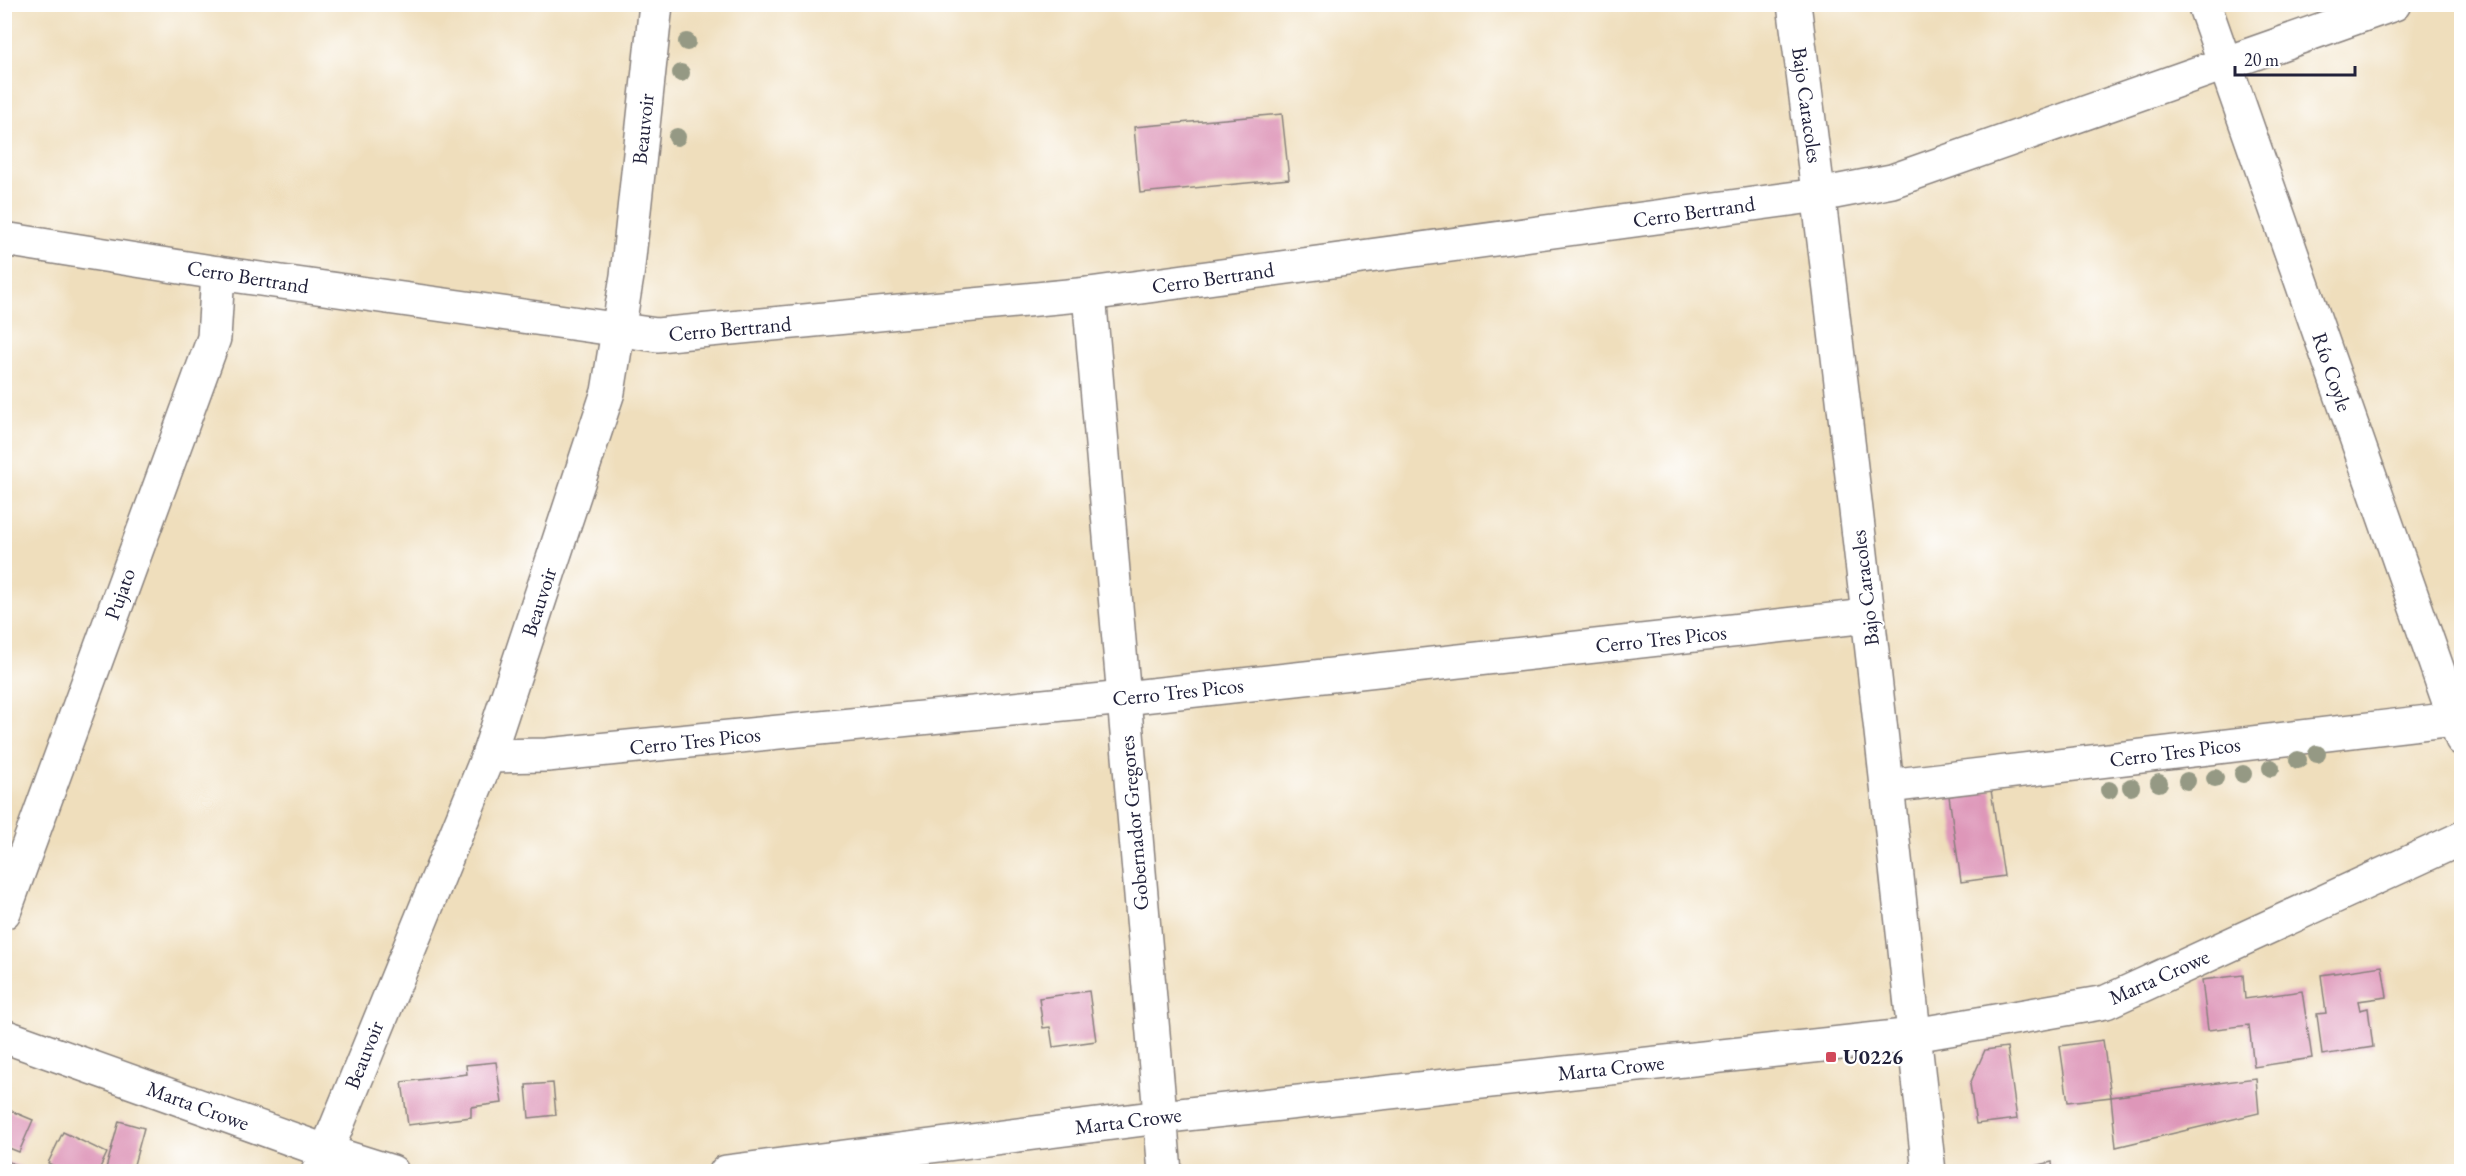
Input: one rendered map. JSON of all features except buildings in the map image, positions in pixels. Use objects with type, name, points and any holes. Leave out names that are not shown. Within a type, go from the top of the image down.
[{"type":"street","name":"Beauvoir","points":[[321,1161],[488,756],[608,392],[627,276],[656,4]]},
{"type":"street","name":"Bajo Caracoles","points":[[1794,4],[1819,195],[1888,786],[1929,1172]]},
{"type":"street","name":"Río Coyle","points":[[2204,4],[2459,725]]},
{"type":"street","name":"Cerro Bertrand","points":[[4,239],[618,332],[657,335],[1089,294],[1819,195],[1892,181],[2394,4]]},
{"type":"street","name":"Pujato","points":[[4,912],[214,338],[218,273]]},
{"type":"street","name":"Gobernador Gregores","points":[[1089,294],[1165,1172]]},
{"type":"street","name":"Cerro Tres Picos","points":[[488,756],[547,755],[1124,698],[1868,616]]},
{"type":"street","name":"Cerro Tres Picos","points":[[1888,786],[2459,725]]},
{"type":"street","name":"Marta Crowe","points":[[726,1172],[1160,1117],[1914,1035],[2106,1002],[2462,838]]},
{"type":"street","name":"Marta Crowe","points":[[4,1036],[321,1161],[392,1172]]},
{"type":"place","name":"U0226","points":[[1831,1057]]}]
